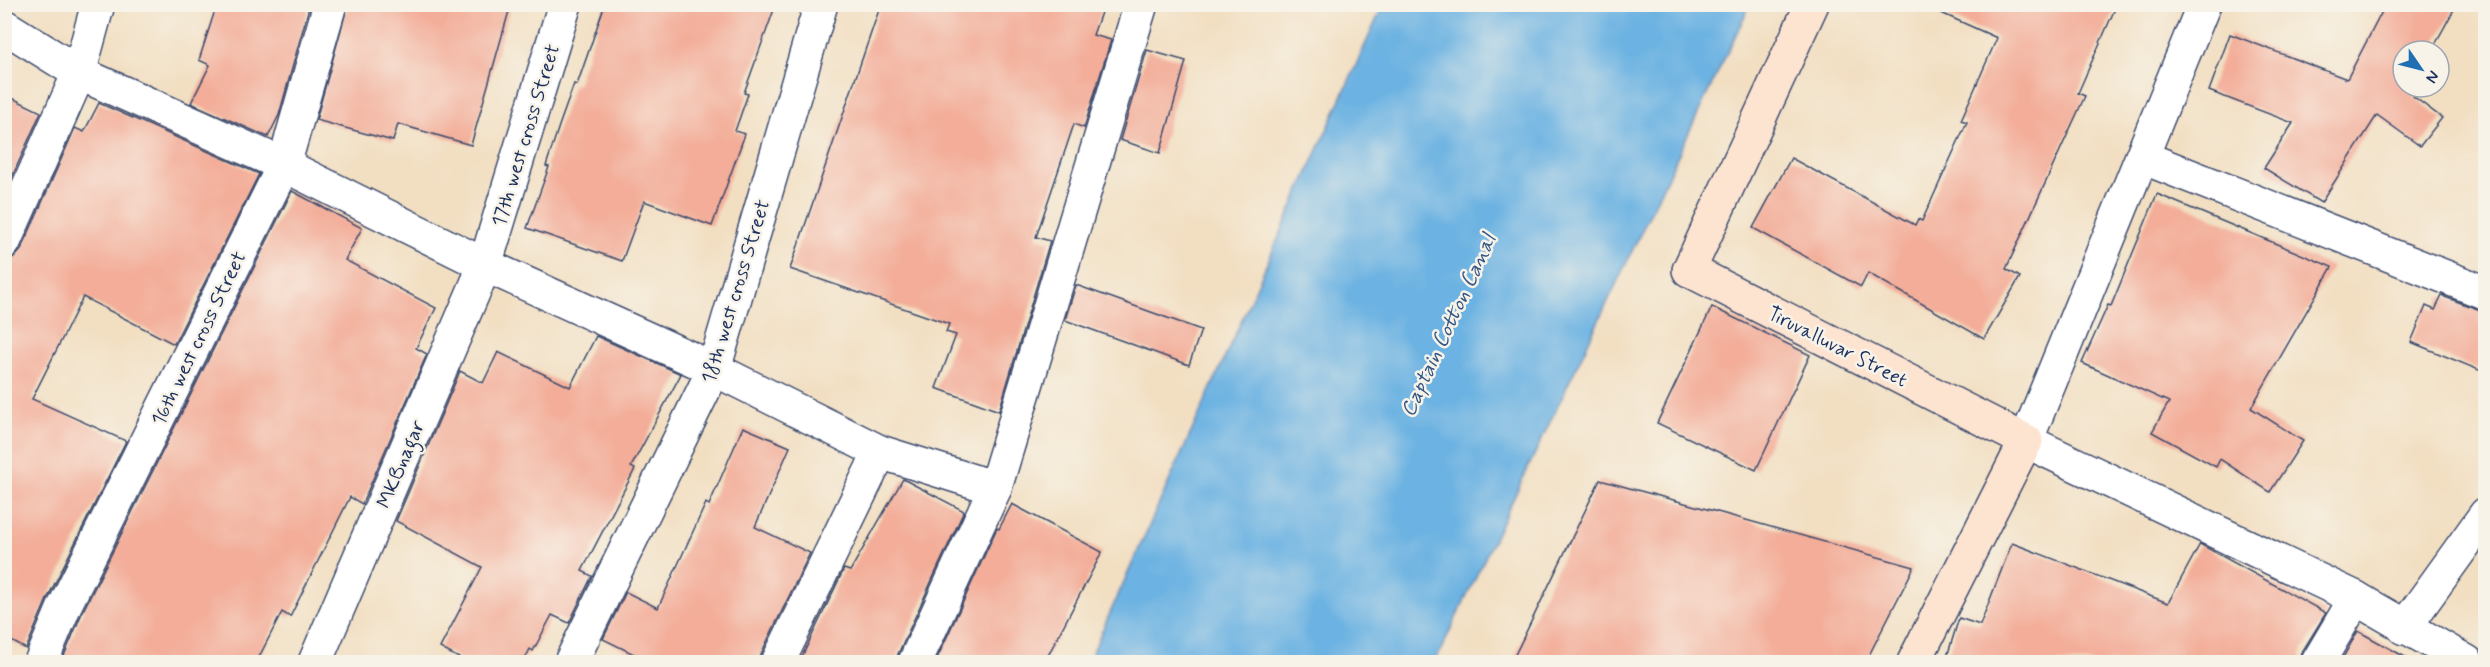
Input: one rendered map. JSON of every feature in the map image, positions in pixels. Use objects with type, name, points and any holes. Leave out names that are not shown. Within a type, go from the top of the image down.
[{"type":"street","points":[[4,242],[79,73],[98,4]]},
{"type":"street","name":"16th west cross Street","points":[[41,663],[65,604],[284,165],[330,4]]},
{"type":"street","name":"17th west cross Street","points":[[485,265],[565,4]]},
{"type":"street","name":"18th west cross Street","points":[[572,663],[714,369],[821,4]]},
{"type":"street","points":[[915,663],[995,488],[1141,4]]},
{"type":"street","name":"Tiruvalluvar Street","points":[[1812,4],[1689,270],[2026,441]]},
{"type":"street","points":[[1914,663],[2026,441],[2204,4]]},
{"type":"street","points":[[4,26],[79,73],[284,165],[485,265],[714,369],[880,452],[995,488]]},
{"type":"street","points":[[2142,157],[2486,293]]},
{"type":"street","name":"MKBnagar","points":[[315,663],[485,265]]},
{"type":"street","points":[[2026,441],[2356,598],[2467,663]]},
{"type":"street","points":[[778,663],[880,452]]},
{"type":"street","points":[[2404,628],[2486,514]]},
{"type":"street","points":[[2318,663],[2356,598]]},
{"type":"water","name":"Captain Cotton Canal","points":[[1383,5],[1750,5],[1435,662],[1088,662]]},
{"type":"building","points":[[217,4],[310,4],[279,115],[268,137],[191,103],[210,65],[199,60]]},
{"type":"building","points":[[348,4],[511,4],[471,145],[398,124],[393,141],[316,120]]},
{"type":"building","points":[[605,4],[776,4],[744,93],[748,94],[735,131],[745,134],[712,226],[644,201],[622,261],[527,228],[549,167],[546,166],[559,126],[574,84],[577,85]]},
{"type":"building","points":[[881,4],[1104,4],[1093,35],[1111,40],[1084,128],[1074,124],[1036,237],[1050,241],[999,411],[936,388],[956,335],[946,332],[949,324],[790,269]]},
{"type":"building","points":[[1921,4],[2117,4],[2078,93],[2085,96],[2006,269],[2020,277],[1984,339],[1868,273],[1861,287],[1753,228],[1791,158],[1915,225],[1918,219],[1922,221],[1967,122],[1961,120],[1997,38]]},
{"type":"building","points":[[2386,4],[2457,4],[2438,39],[2391,39],[2391,99],[2417,99],[2442,118],[2420,146],[2377,115],[2321,203],[2264,168],[2293,123],[2209,91],[2230,34],[2347,79]]},
{"type":"building","points":[[1147,50],[1186,61],[1160,153],[1120,140]]},
{"type":"building","points":[[4,94],[41,112],[4,195]]},
{"type":"building","points":[[99,103],[259,174],[174,344],[83,297],[32,399],[126,441],[48,597],[26,649],[4,637],[4,260],[15,257],[21,250],[75,128],[84,132]]},
{"type":"building","points":[[292,191],[362,228],[345,260],[436,308],[416,348],[427,354],[362,504],[350,497],[290,617],[282,612],[256,663],[61,663],[82,613]]},
{"type":"building","points":[[2157,194],[2332,267],[2251,408],[2303,441],[2270,492],[2220,459],[2216,467],[2152,432],[2169,402],[2082,363],[2108,305],[2111,306]]},
{"type":"building","points":[[1076,285],[1201,330],[1189,365],[1065,320]]},
{"type":"building","points":[[2442,296],[2486,312],[2486,373],[2411,342],[2426,306],[2435,310]]},
{"type":"building","points":[[1712,307],[1810,355],[1756,470],[1657,423]]},
{"type":"building","points":[[596,336],[681,374],[631,467],[635,469],[582,571],[592,576],[569,623],[552,615],[533,651],[530,649],[523,663],[468,663],[440,648],[482,567],[396,521],[460,371],[483,383],[498,352],[570,387]]},
{"type":"building","points":[[743,427],[790,447],[755,527],[810,553],[761,654],[759,663],[652,663],[603,639],[626,592],[658,608],[706,503],[709,505]]},
{"type":"building","points":[[903,479],[964,511],[898,654],[896,663],[799,663],[844,569],[850,571]]},
{"type":"building","points":[[1600,480],[1914,567],[1865,663],[1511,663]]},
{"type":"building","points":[[1012,504],[1102,552],[1044,663],[935,663],[997,528],[999,529]]},
{"type":"building","points":[[2012,543],[2168,603],[2200,544],[2326,613],[2302,652],[2299,663],[1945,663],[1959,618],[1980,625]]},
{"type":"building","points":[[2358,631],[2416,663],[2340,663]]}]
